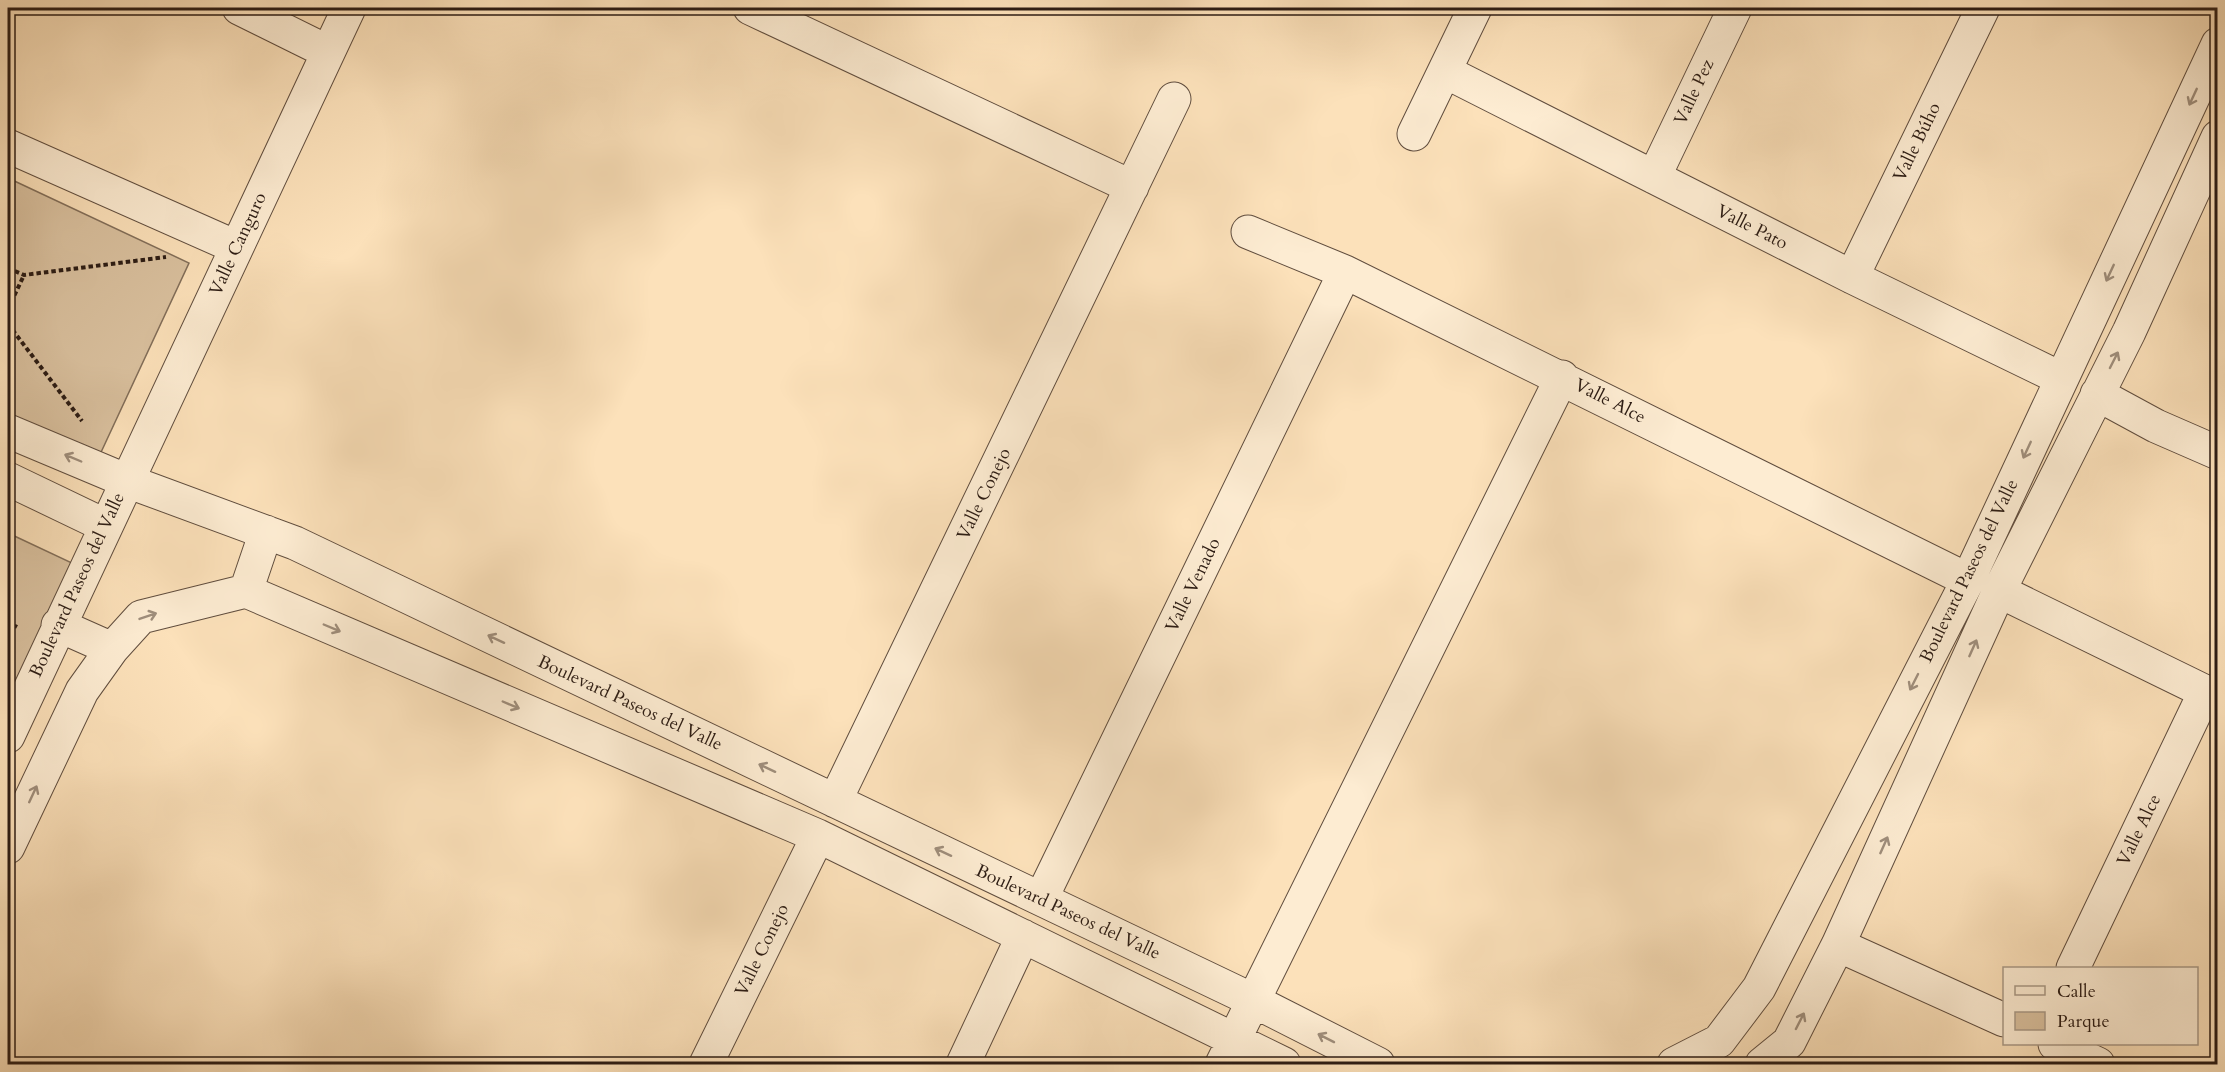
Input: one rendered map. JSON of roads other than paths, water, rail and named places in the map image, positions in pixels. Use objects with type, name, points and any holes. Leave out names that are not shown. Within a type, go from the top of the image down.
[{"type":"street","points":[[239,8],[328,52]]},
{"type":"street","name":"Valle Canguro","points":[[127,481],[349,8]]},
{"type":"street","points":[[750,8],[1132,187]]},
{"type":"street","points":[[1414,134],[1475,8]]},
{"type":"street","name":"Valle Pez","points":[[1654,177],[1735,8]]},
{"type":"street","name":"Valle Búho","points":[[1852,277],[1983,8]]},
{"type":"street","name":"Boulevard Paseos del Valle","points":[[1674,1065],[1719,1041],[1759,988],[1968,580],[2217,44]]},
{"type":"street","name":"Valle Pato","points":[[1446,72],[1852,277],[2060,378]]},
{"type":"street","name":"Valle Conejo","points":[[835,801],[1174,99]]},
{"type":"street","name":"Boulevard Paseos del Valle","points":[[1762,1065],[1789,1042],[1838,945],[1999,591],[2097,394],[2217,137]]},
{"type":"street","points":[[8,146],[236,248]]},
{"type":"street","name":"Valle Alce","points":[[1248,232],[1346,272],[1968,580]]},
{"type":"street","name":"Valle Venado","points":[[1041,898],[1346,272]]},
{"type":"street","points":[[1228,1052],[1562,377]]},
{"type":"street","points":[[2097,394],[2156,426],[2217,453]]},
{"type":"street","points":[[8,431],[127,481]]},
{"type":"street","points":[[8,478],[106,526]]},
{"type":"street","name":"Boulevard Paseos del Valle","points":[[8,736],[127,481],[295,543],[1253,1000],[1378,1065]]},
{"type":"street","points":[[246,591],[266,532]]},
{"type":"street","points":[[8,847],[82,691],[112,649],[141,617],[246,591],[818,836],[1023,936],[1228,1052],[1284,1065]]},
{"type":"street","name":"Valle Alce","points":[[1999,591],[2211,695],[2074,967]]},
{"type":"street","points":[[58,625],[112,649]]},
{"type":"street","name":"Valle Conejo","points":[[706,1065],[818,836]]},
{"type":"street","points":[[963,1065],[1023,936]]},
{"type":"street","points":[[1838,945],[2003,1020]]},
{"type":"street","points":[[2057,1045],[2098,1065]]}]
